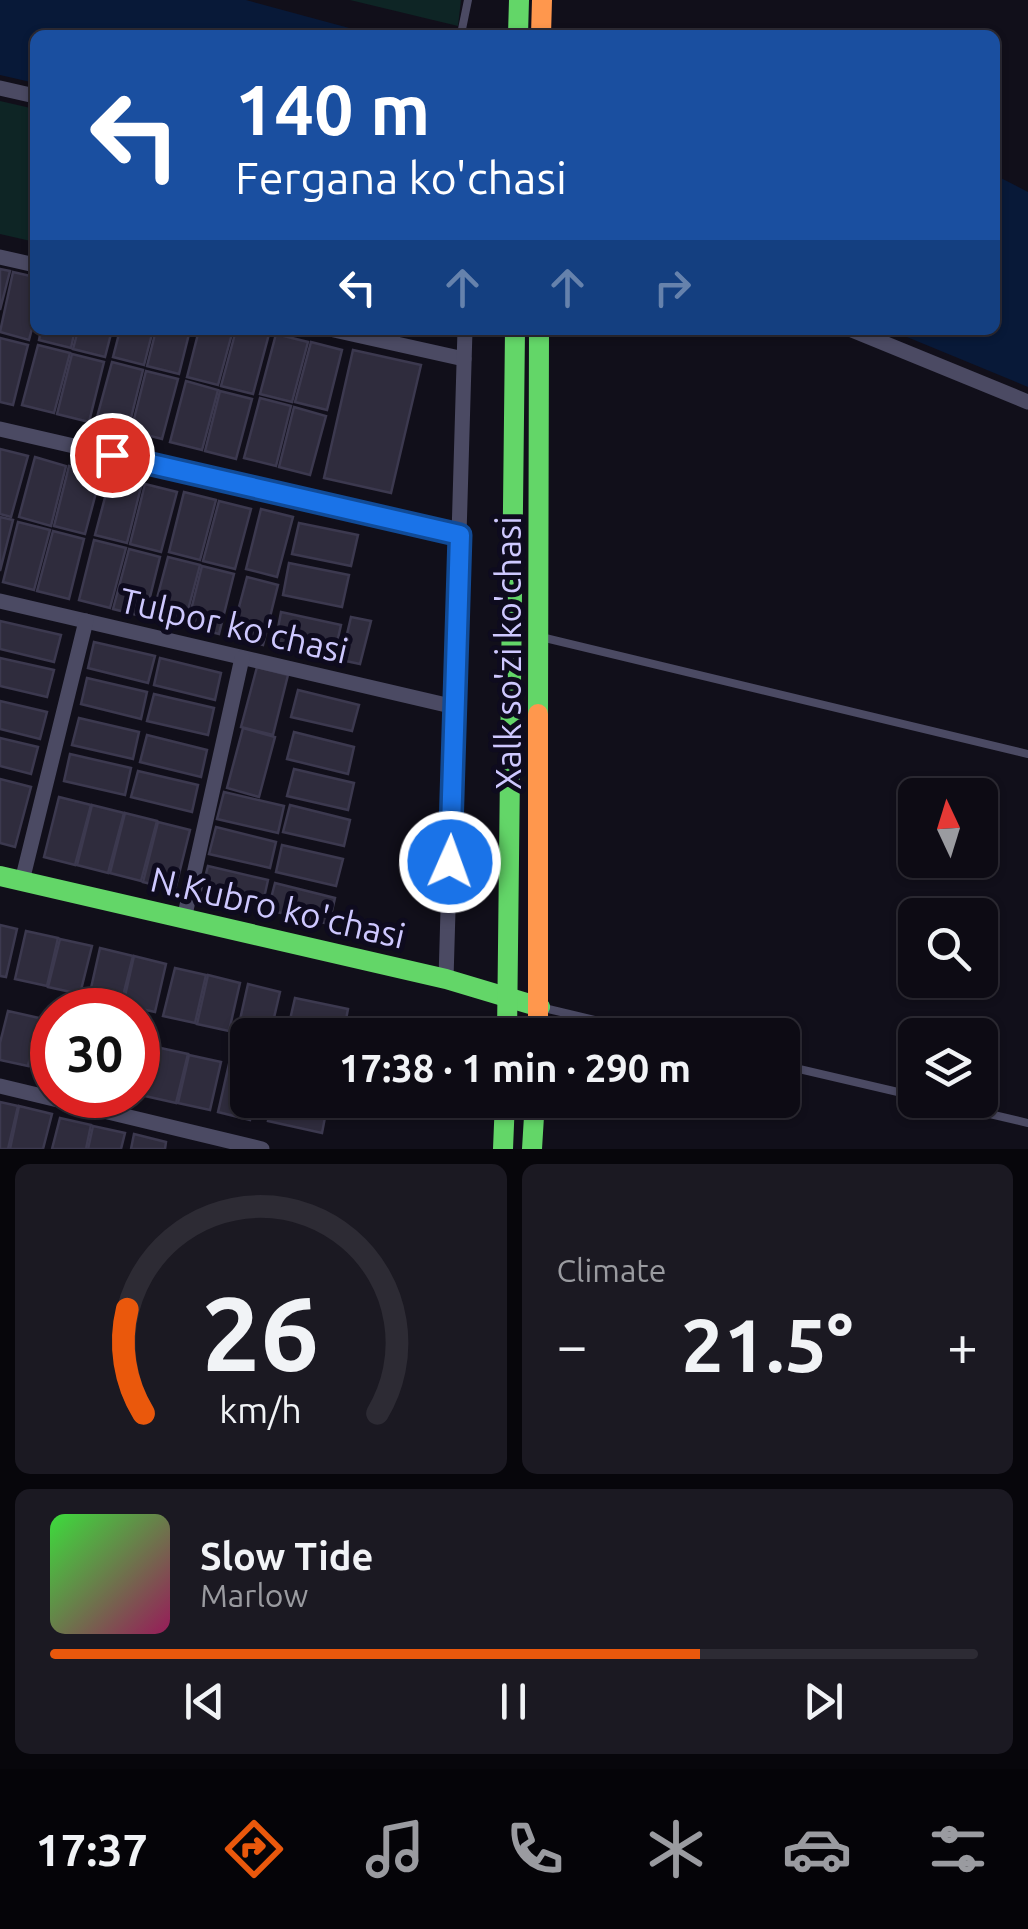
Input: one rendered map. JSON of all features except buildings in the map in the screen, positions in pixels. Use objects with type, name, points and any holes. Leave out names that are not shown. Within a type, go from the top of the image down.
[{"type":"main road","points":[[518,29],[519,0]]},
{"type":"main road","points":[[541,30],[542,0]]},
{"type":"main road","name":"Xalk so'zi ko'chasi","points":[[507,1018],[515,335]]},
{"type":"main road","name":"Xalk so'zi ko'chasi","points":[[539,1018],[540,335]]},
{"type":"main road","name":"N.Kubro ko'chasi","points":[[0,876],[446,979],[540,1007]]},
{"type":"main road","points":[[503,1149],[504,1118]]},
{"type":"main road","points":[[532,1149],[534,1118]]},
{"type":"street","points":[[0,88],[30,95]]},
{"type":"street","points":[[0,257],[30,263]]},
{"type":"street","points":[[356,335],[464,359]]},
{"type":"street","points":[[446,979],[465,335]]},
{"type":"street","points":[[864,335],[1028,402]]},
{"type":"street","points":[[0,429],[460,535]]},
{"type":"street","name":"Tulpor ko'chasi","points":[[0,601],[455,707]]},
{"type":"street","points":[[22,881],[86,622]]},
{"type":"street","points":[[184,919],[242,658]]},
{"type":"street","points":[[0,1086],[262,1149]]},
{"type":"lane","points":[[462,30],[468,0]]},
{"type":"lane","points":[[537,636],[1028,754]]},
{"type":"lane","points":[[540,1007],[586,1018]]},
{"type":"lane","points":[[800,1069],[898,1092]]},
{"type":"lane","points":[[998,1116],[1028,1123]]},
{"type":"green space","points":[[350,0],[461,0],[458,26]]},
{"type":"green space","points":[[0,101],[30,108],[30,241],[0,234]]},
{"type":"water","points":[[0,0],[246,0],[357,30],[30,30],[30,82],[0,75]]},
{"type":"water","points":[[1000,178],[1028,192],[1028,387],[902,335],[1000,335]]},
{"type":"traffic: fast","points":[[518,30],[519,0]]},
{"type":"traffic: fast","points":[[507,1018],[515,335]]},
{"type":"traffic: fast","points":[[538,714],[539,335]]},
{"type":"traffic: fast","points":[[0,876],[446,979],[540,1007]]},
{"type":"traffic: fast","points":[[503,1149],[504,1118]]},
{"type":"traffic: fast","points":[[532,1149],[534,1118]]},
{"type":"traffic: slow","points":[[541,30],[542,0]]},
{"type":"traffic: slow","points":[[538,714],[538,1018]]},
{"type":"route","points":[[112,455],[460,535],[450,862]]}]
